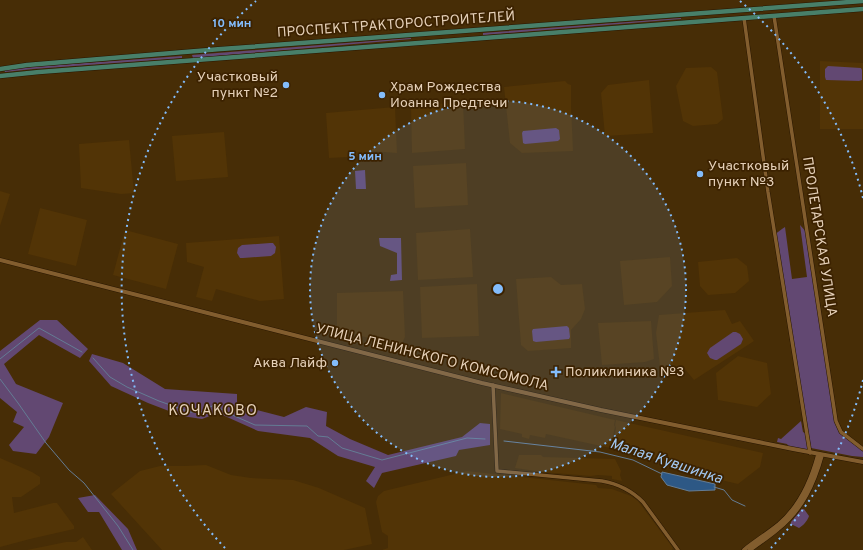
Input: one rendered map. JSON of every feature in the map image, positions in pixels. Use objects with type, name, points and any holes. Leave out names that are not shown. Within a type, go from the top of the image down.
[{"type":"main road","name":"ПРОСПЕКТ ТРАКТОРОСТРОИТЕЛЕЙ","points":[[0,69],[27,65],[190,52],[863,1]]},
{"type":"main road","points":[[812,5],[813,13]]},
{"type":"main road","points":[[771,8],[774,16]]},
{"type":"main road","name":"ПРОСПЕКТ ТРАКТОРОСТРОИТЕЛЕЙ","points":[[0,76],[33,72],[863,9]]},
{"type":"main road","points":[[744,18],[746,10]]},
{"type":"main road","points":[[474,31],[474,39]]},
{"type":"main road","points":[[190,52],[191,60]]},
{"type":"main road","name":"УЛИЦА ЛЕНИНСКОГО КОМСОМОЛА","points":[[0,260],[493,385],[810,453],[863,462]]},
{"type":"main road","points":[[750,550],[787,516],[805,494],[809,487],[820,455]]},
{"type":"main road","points":[[744,550],[765,536]]},
{"type":"street","name":"ПРОЛЕТАРСКАЯ УЛИЦА","points":[[774,16],[836,421],[841,432],[863,450]]},
{"type":"street","points":[[744,18],[768,187],[810,453]]},
{"type":"street","points":[[493,385],[497,471],[602,480],[620,485],[633,493],[643,502],[678,550]]},
{"type":"shaded area","points":[[681,19],[483,35],[483,33]]},
{"type":"shaded area","points":[[411,38],[193,58],[192,55]]},
{"type":"shaded area","points":[[182,56],[182,58],[5,72],[4,70],[32,67]]},
{"type":"shaded area","points":[[820,61],[863,63],[863,129],[820,129]]},
{"type":"shaded area","points":[[828,66],[861,68],[862,80],[826,80],[825,69]]},
{"type":"shaded area","points":[[711,67],[717,72],[723,119],[717,124],[693,126],[683,121],[676,86],[686,68]]},
{"type":"shaded area","points":[[649,80],[653,133],[605,136],[601,93],[608,85]]},
{"type":"shaded area","points":[[565,81],[571,85],[573,151],[522,153],[510,143],[504,87]]},
{"type":"shaded area","points":[[463,102],[465,149],[412,153],[411,106]]},
{"type":"shaded area","points":[[395,107],[397,153],[371,151],[368,156],[329,158],[326,113]]},
{"type":"shaded area","points":[[556,128],[559,130],[560,139],[558,141],[523,143],[523,131]]},
{"type":"shaded area","points":[[224,132],[228,177],[176,181],[172,136]]},
{"type":"shaded area","points":[[129,140],[134,193],[121,194],[81,188],[79,144]]},
{"type":"shaded area","points":[[466,163],[468,205],[415,208],[413,166]]},
{"type":"shaded area","points":[[365,170],[366,189],[356,189],[355,171]]},
{"type":"shaded area","points":[[0,191],[10,194],[0,226]]},
{"type":"shaded area","points":[[40,208],[87,220],[76,266],[28,254]]},
{"type":"shaded area","points":[[800,225],[808,234],[836,421],[841,432],[863,450],[863,457],[811,448],[775,234],[785,227],[792,279],[807,277]]},
{"type":"shaded area","points":[[470,229],[473,277],[418,280],[416,233]]},
{"type":"shaded area","points":[[125,230],[178,244],[166,289],[113,275]]},
{"type":"shaded area","points":[[279,236],[284,299],[260,301],[216,289],[212,301],[196,297],[204,267],[187,262],[186,243]]},
{"type":"shaded area","points":[[379,238],[401,238],[402,280],[390,281],[391,275],[397,274],[397,253],[380,246]]},
{"type":"shaded area","points":[[273,243],[276,247],[275,253],[271,256],[240,258],[237,253],[238,248],[242,245]]},
{"type":"shaded area","points":[[670,257],[672,286],[657,302],[624,305],[620,261]]},
{"type":"shaded area","points":[[737,258],[747,266],[749,281],[735,293],[708,295],[700,286],[698,262]]},
{"type":"shaded area","points":[[551,277],[561,285],[582,284],[585,309],[581,319],[571,330],[571,348],[528,351],[521,345],[516,279]]},
{"type":"shaded area","points":[[477,284],[479,336],[422,338],[420,287]]},
{"type":"shaded area","points":[[403,291],[405,337],[400,347],[337,329],[337,293]]},
{"type":"shaded area","points":[[725,310],[732,324],[740,321],[754,341],[694,380],[684,368],[660,367],[656,333],[659,315]]},
{"type":"shaded area","points":[[40,320],[57,320],[88,349],[80,358],[39,335],[4,364],[16,384],[63,403],[49,437],[36,454],[13,451],[9,445],[24,427],[13,422],[17,412],[0,398],[0,351]]},
{"type":"shaded area","points":[[651,321],[654,359],[645,362],[602,365],[598,323]]},
{"type":"shaded area","points":[[567,326],[569,328],[569,339],[533,341],[533,329]]},
{"type":"shaded area","points":[[733,332],[740,334],[743,339],[741,344],[717,360],[710,358],[707,353],[710,348]]},
{"type":"shaded area","points":[[92,354],[123,363],[165,389],[237,394],[237,405],[284,417],[306,407],[327,412],[326,426],[350,439],[388,455],[462,437],[480,423],[490,424],[490,445],[459,450],[456,456],[382,473],[374,488],[366,481],[375,467],[338,456],[310,438],[258,431],[218,413],[202,419],[182,416],[148,403],[111,386],[89,361]]},
{"type":"shaded area","points":[[738,356],[767,363],[771,394],[757,407],[718,400],[716,373]]},
{"type":"shaded area","points":[[501,393],[615,420],[615,427],[610,448],[546,434],[545,438],[530,435],[529,439],[522,437],[522,434],[500,429]]},
{"type":"shaded area","points":[[616,420],[763,453],[760,467],[738,484],[666,467],[654,459],[612,448]]},
{"type":"shaded area","points":[[801,421],[803,432],[805,433],[807,451],[789,447],[787,444],[777,442],[778,438],[781,439]]},
{"type":"shaded area","points":[[519,455],[615,459],[621,471],[620,475],[622,481],[612,479],[612,476],[542,472],[515,468]]},
{"type":"shaded area","points":[[0,458],[40,477],[40,484],[21,497],[12,497],[14,513],[57,503],[74,526],[74,529],[0,547]]},
{"type":"shaded area","points":[[206,465],[231,475],[251,478],[293,480],[319,488],[365,508],[372,544],[344,550],[162,550],[111,494],[140,471],[160,466]]},
{"type":"shaded area","points":[[467,471],[596,485],[598,488],[612,489],[631,496],[638,501],[673,548],[672,550],[382,550],[388,548],[388,536],[382,532],[376,502],[378,496],[384,491]]},
{"type":"shaded area","points":[[95,495],[128,529],[137,550],[122,550],[99,512],[88,512],[78,498]]},
{"type":"shaded area","points":[[802,509],[804,509],[809,516],[805,523],[799,528],[791,524],[791,522]]},
{"type":"shaded area","points":[[83,537],[92,550],[27,550],[66,542],[76,542]]},
{"type":"water","points":[[662,472],[715,484],[715,490],[689,491],[667,485],[661,477]]},
{"type":"waterway","name":"Малая Кувшинка","points":[[0,359],[39,328],[82,352]]},
{"type":"waterway","name":"Малая Кувшинка","points":[[93,358],[110,377],[127,387],[159,401],[190,412],[201,412],[214,405],[255,425],[307,426],[318,436],[328,437],[342,448],[382,460],[467,438],[485,439]]},
{"type":"waterway","points":[[0,379],[46,443],[69,470],[84,483],[118,526],[133,550]]},
{"type":"waterway","name":"Малая Кувшинка","points":[[504,441],[600,452],[633,460],[662,474]]},
{"type":"waterway","name":"Малая Кувшинка","points":[[714,487],[724,490],[732,500],[745,506]]},
{"type":"place","name":"Участковый пункт №2","points":[[286,85]]},
{"type":"place","name":"Храм Рождества Иоанна Предтечи","points":[[382,95]]},
{"type":"place","name":"Участковый пункт №3","points":[[700,174]]},
{"type":"place","name":"Аква Лайф","points":[[335,363]]},
{"type":"place","name":"Поликлиника №3","points":[[556,372]]},
{"type":"district","name":"КОЧАКОВО","points":[[213,411]]}]
